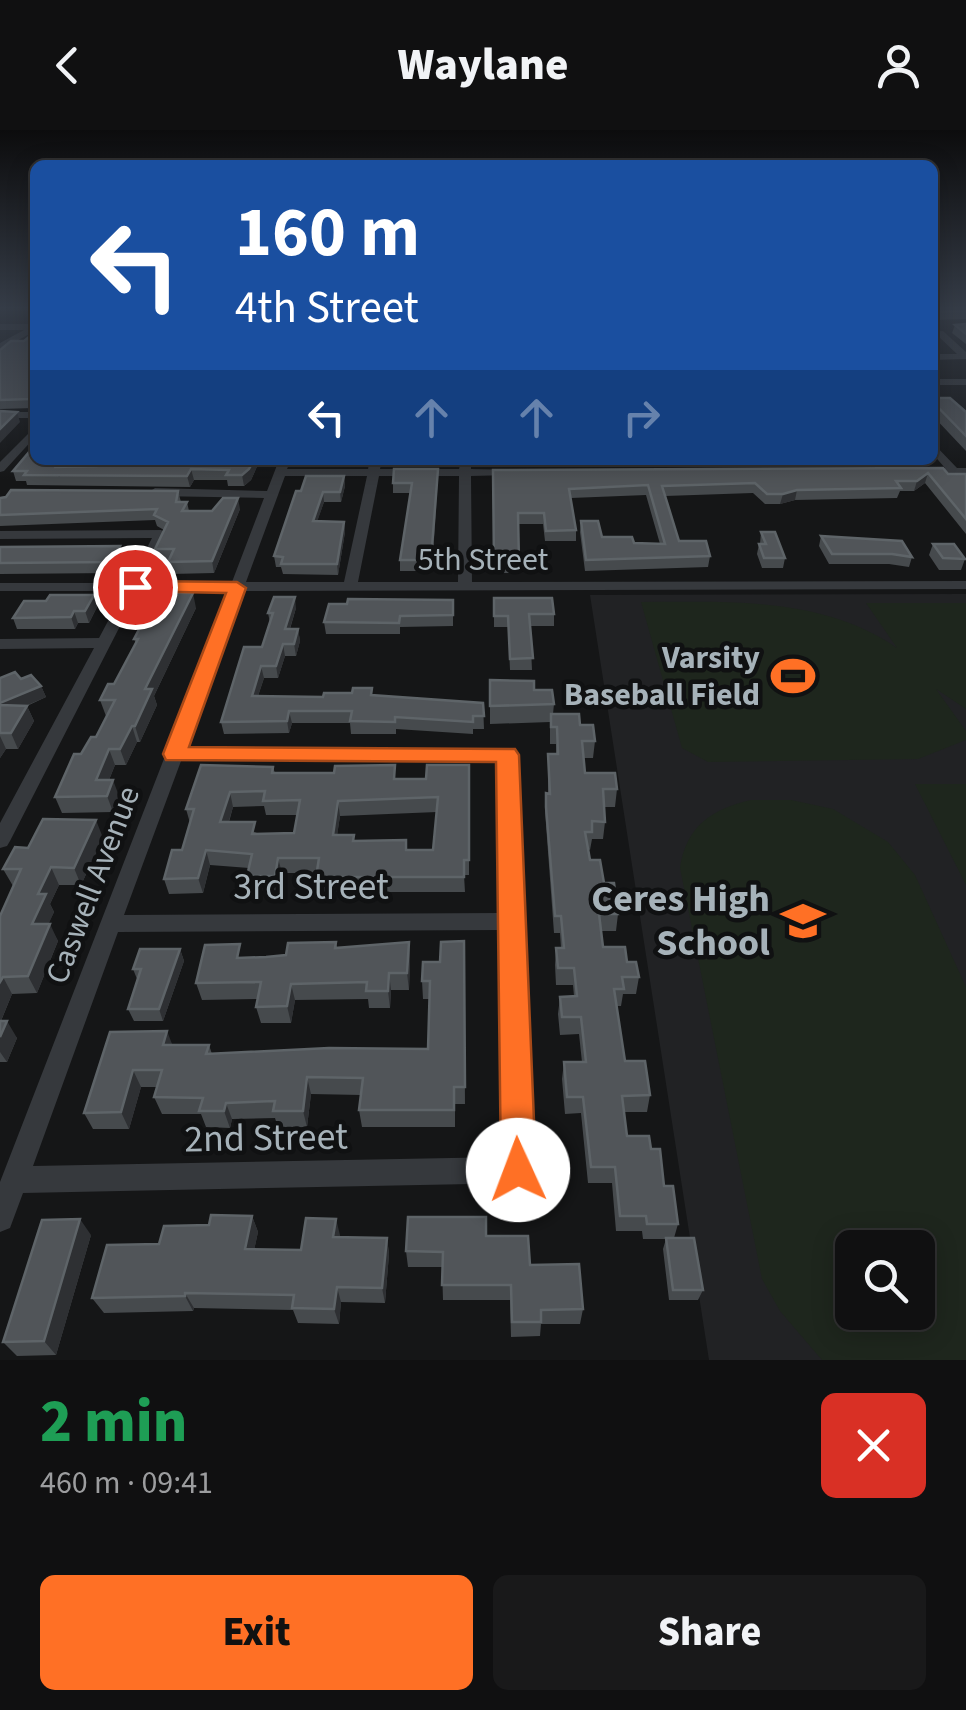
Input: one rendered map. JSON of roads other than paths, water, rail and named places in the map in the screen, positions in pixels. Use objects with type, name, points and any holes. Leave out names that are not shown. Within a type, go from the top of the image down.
[{"type":"street","points":[[938,382],[966,382]]},
{"type":"street","points":[[0,415],[30,415]]},
{"type":"street","points":[[0,469],[30,436]]},
{"type":"street","points":[[938,451],[960,471]]},
{"type":"street","points":[[283,466],[465,466],[524,472]]},
{"type":"street","name":"Caswell Avenue","points":[[0,1218],[283,466]]},
{"type":"street","points":[[350,588],[374,466]]},
{"type":"street","points":[[465,466],[465,588]]},
{"type":"street","points":[[915,471],[960,471]]},
{"type":"street","points":[[140,492],[272,495]]},
{"type":"street","points":[[0,534],[161,534],[0,841]]},
{"type":"street","name":"5th Street","points":[[0,587],[966,584]]},
{"type":"street","points":[[0,644],[105,644]]},
{"type":"street","points":[[174,754],[507,755],[512,921]]},
{"type":"street","name":"3rd Street","points":[[111,924],[512,921]]},
{"type":"street","name":"2nd Street","points":[[14,1180],[518,1170],[512,921]]},
{"type":"place","name":"Varsity Baseball Field","points":[[793,676]]},
{"type":"place","name":"Ceres High School","points":[[803,921]]}]
